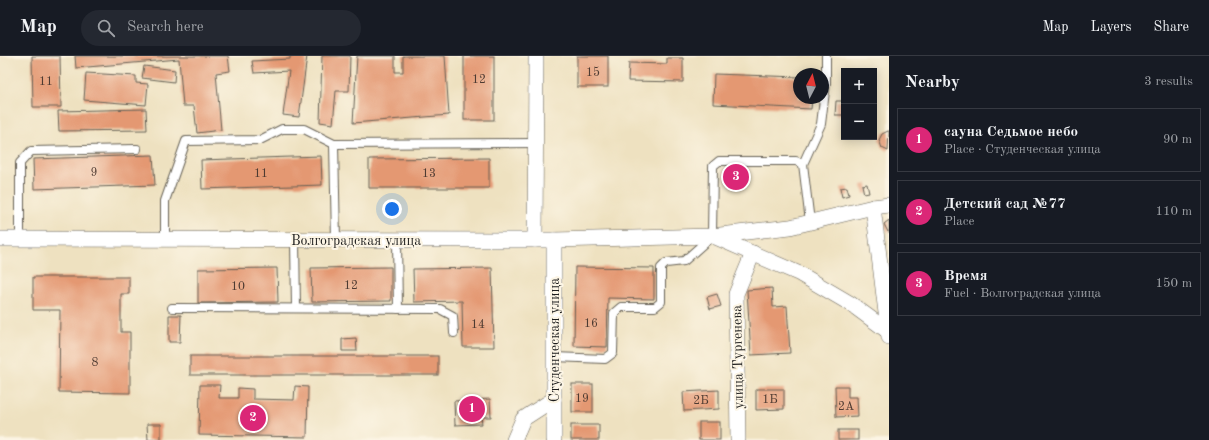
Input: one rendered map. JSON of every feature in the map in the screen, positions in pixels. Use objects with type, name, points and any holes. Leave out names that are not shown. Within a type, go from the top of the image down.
[{"type":"street","points":[[535,240],[536,56]]},
{"type":"street","name":"Волгоградская улица","points":[[0,240],[554,240],[712,236],[790,227],[873,207],[889,206]]},
{"type":"street","points":[[873,207],[889,338]]},
{"type":"street","name":"Волгоградская улица","points":[[712,236],[800,274],[851,304],[889,332]]},
{"type":"street","name":"Студенческая улица","points":[[554,240],[554,440]]},
{"type":"street","name":"улица Тургенева","points":[[738,440],[736,294],[753,253]]},
{"type":"street","points":[[514,440],[523,418],[554,399]]},
{"type":"lane","points":[[810,222],[802,164],[821,124],[826,82],[826,56]]},
{"type":"lane","points":[[165,240],[165,201],[186,141],[260,140],[282,129],[304,129],[334,144],[536,143]]},
{"type":"lane","points":[[334,144],[336,240]]},
{"type":"lane","points":[[20,239],[20,163],[31,151],[137,149]]},
{"type":"lane","points":[[554,357],[605,359],[613,354],[614,313],[620,307],[655,307],[661,302],[661,268],[666,263],[684,261],[712,236],[713,166],[719,161],[796,161],[802,164]]},
{"type":"lane","points":[[295,240],[296,308]]},
{"type":"lane","points":[[397,240],[398,309]]},
{"type":"lane","points":[[172,308],[440,309],[453,316],[454,333]]},
{"type":"building","points":[[32,56],[60,56],[61,107],[33,107]]},
{"type":"building","points":[[75,56],[228,56],[230,71],[216,73],[221,130],[197,133],[194,106],[183,106],[179,59],[76,68]]},
{"type":"building","points":[[290,56],[307,56],[299,117],[283,115],[289,71],[254,73],[252,61],[290,59]]},
{"type":"building","points":[[322,56],[350,56],[349,91],[336,91],[333,124],[320,122]]},
{"type":"building","points":[[357,56],[395,56],[395,72],[403,72],[403,56],[445,56],[449,115],[353,123]]},
{"type":"building","points":[[464,56],[494,56],[494,120],[464,120]]},
{"type":"building","points":[[577,56],[608,56],[608,87],[577,87]]},
{"type":"building","points":[[667,58],[683,58],[683,82],[628,81],[629,63],[667,64]]},
{"type":"building","points":[[144,66],[175,70],[174,82],[142,78]]},
{"type":"building","points":[[86,73],[136,76],[136,83],[148,84],[146,105],[84,100]]},
{"type":"building","points":[[714,74],[793,77],[793,104],[811,104],[811,109],[713,104]]},
{"type":"building","points":[[836,101],[841,101],[841,115],[835,115]]},
{"type":"building","points":[[146,109],[147,130],[59,131],[58,111]]},
{"type":"building","points":[[888,131],[888,151],[882,148],[879,140],[882,134]]},
{"type":"building","points":[[153,155],[155,185],[34,189],[33,159]]},
{"type":"building","points":[[321,156],[322,185],[202,189],[201,160]]},
{"type":"building","points":[[489,158],[489,188],[369,188],[369,159]]},
{"type":"building","points":[[744,171],[744,182],[727,183],[727,172]]},
{"type":"building","points":[[867,184],[869,193],[864,194],[862,185]]},
{"type":"building","points":[[847,187],[849,195],[842,197],[840,188]]},
{"type":"building","points":[[889,220],[889,232],[888,232],[884,224]]},
{"type":"building","points":[[391,267],[391,301],[312,302],[311,268]]},
{"type":"building","points":[[575,267],[654,268],[654,299],[608,298],[607,347],[574,346]]},
{"type":"building","points":[[277,268],[278,302],[198,303],[198,269]]},
{"type":"building","points":[[492,268],[494,347],[463,347],[462,301],[414,302],[413,269]]},
{"type":"building","points":[[33,277],[129,277],[129,294],[121,294],[121,332],[130,332],[130,393],[59,392],[60,310],[33,310]]},
{"type":"building","points":[[772,288],[773,307],[787,306],[790,353],[751,355],[747,290]]},
{"type":"building","points":[[717,294],[721,306],[710,309],[707,297]]},
{"type":"building","points":[[169,315],[181,315],[180,342],[169,342]]},
{"type":"building","points":[[356,338],[357,351],[342,351],[342,339]]},
{"type":"building","points":[[190,356],[438,356],[438,375],[190,375]]},
{"type":"building","points":[[572,384],[593,384],[593,412],[572,412]]},
{"type":"building","points":[[200,385],[220,385],[219,398],[238,398],[238,388],[253,389],[253,399],[294,400],[295,386],[308,387],[307,437],[199,435]]},
{"type":"building","points":[[835,386],[848,386],[848,397],[857,397],[858,416],[836,417]]},
{"type":"building","points":[[756,389],[784,389],[784,409],[756,410]]},
{"type":"building","points":[[719,390],[719,409],[684,411],[683,392]]},
{"type":"building","points":[[490,399],[491,417],[481,417],[482,424],[455,425],[454,401]]},
{"type":"building","points":[[699,422],[720,422],[720,440],[699,440]]},
{"type":"building","points":[[147,424],[161,424],[161,440],[148,440]]},
{"type":"building","points":[[571,425],[599,425],[599,440],[571,440]]},
{"type":"building","points":[[838,430],[858,430],[858,440],[838,440]]},
{"type":"place","name":"Время","points":[[736,177]]},
{"type":"place","name":"сауна Седьмое небо","points":[[472,409]]},
{"type":"place","name":"Детский сад №77","points":[[253,418]]}]
